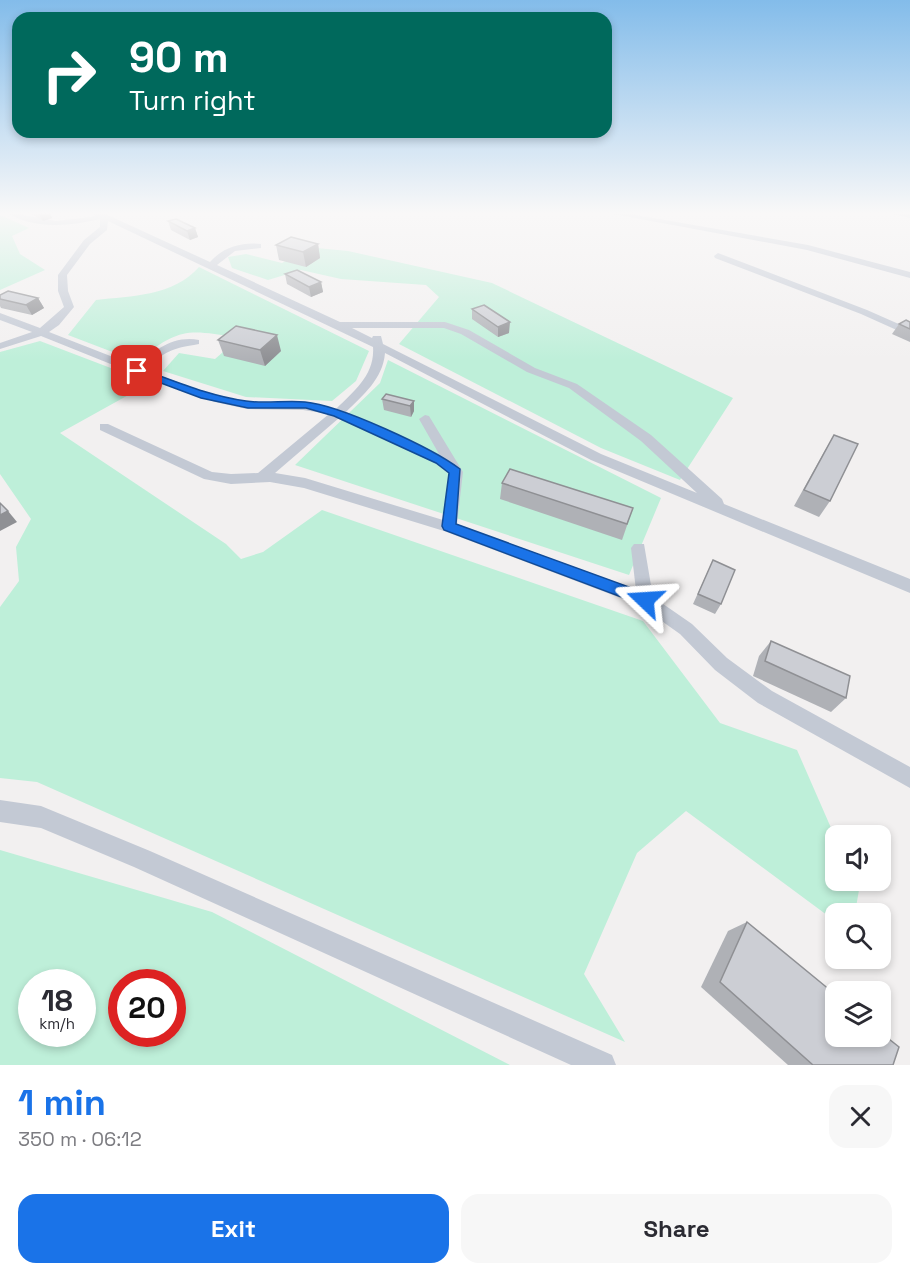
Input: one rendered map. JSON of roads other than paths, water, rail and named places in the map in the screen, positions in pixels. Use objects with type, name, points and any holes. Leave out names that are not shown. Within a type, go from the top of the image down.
[{"type":"lane","points":[[0,346],[40,333],[60,321],[69,307],[63,291],[62,275],[72,262]]},
{"type":"lane","points":[[206,262],[380,346],[596,457],[910,586]]},
{"type":"lane","points":[[733,262],[864,312],[910,333]]},
{"type":"lane","points":[[860,262],[910,275]]},
{"type":"lane","points":[[0,316],[137,371],[204,395],[248,405],[306,405],[338,413],[440,460],[456,472]]},
{"type":"lane","points":[[338,325],[434,324],[465,332],[531,370],[573,386],[646,438],[726,511]]},
{"type":"lane","points":[[261,478],[338,413],[372,380],[381,356],[376,336],[391,325]]},
{"type":"lane","points":[[137,371],[170,346],[186,340],[195,342]]},
{"type":"lane","points":[[425,418],[456,472],[449,526]]},
{"type":"lane","points":[[104,427],[209,476],[305,483],[449,526],[645,600],[686,629],[721,664],[765,698],[910,778]]},
{"type":"lane","points":[[639,548],[645,600]]},
{"type":"lane","points":[[0,811],[41,817],[142,859],[602,1065]]}]
